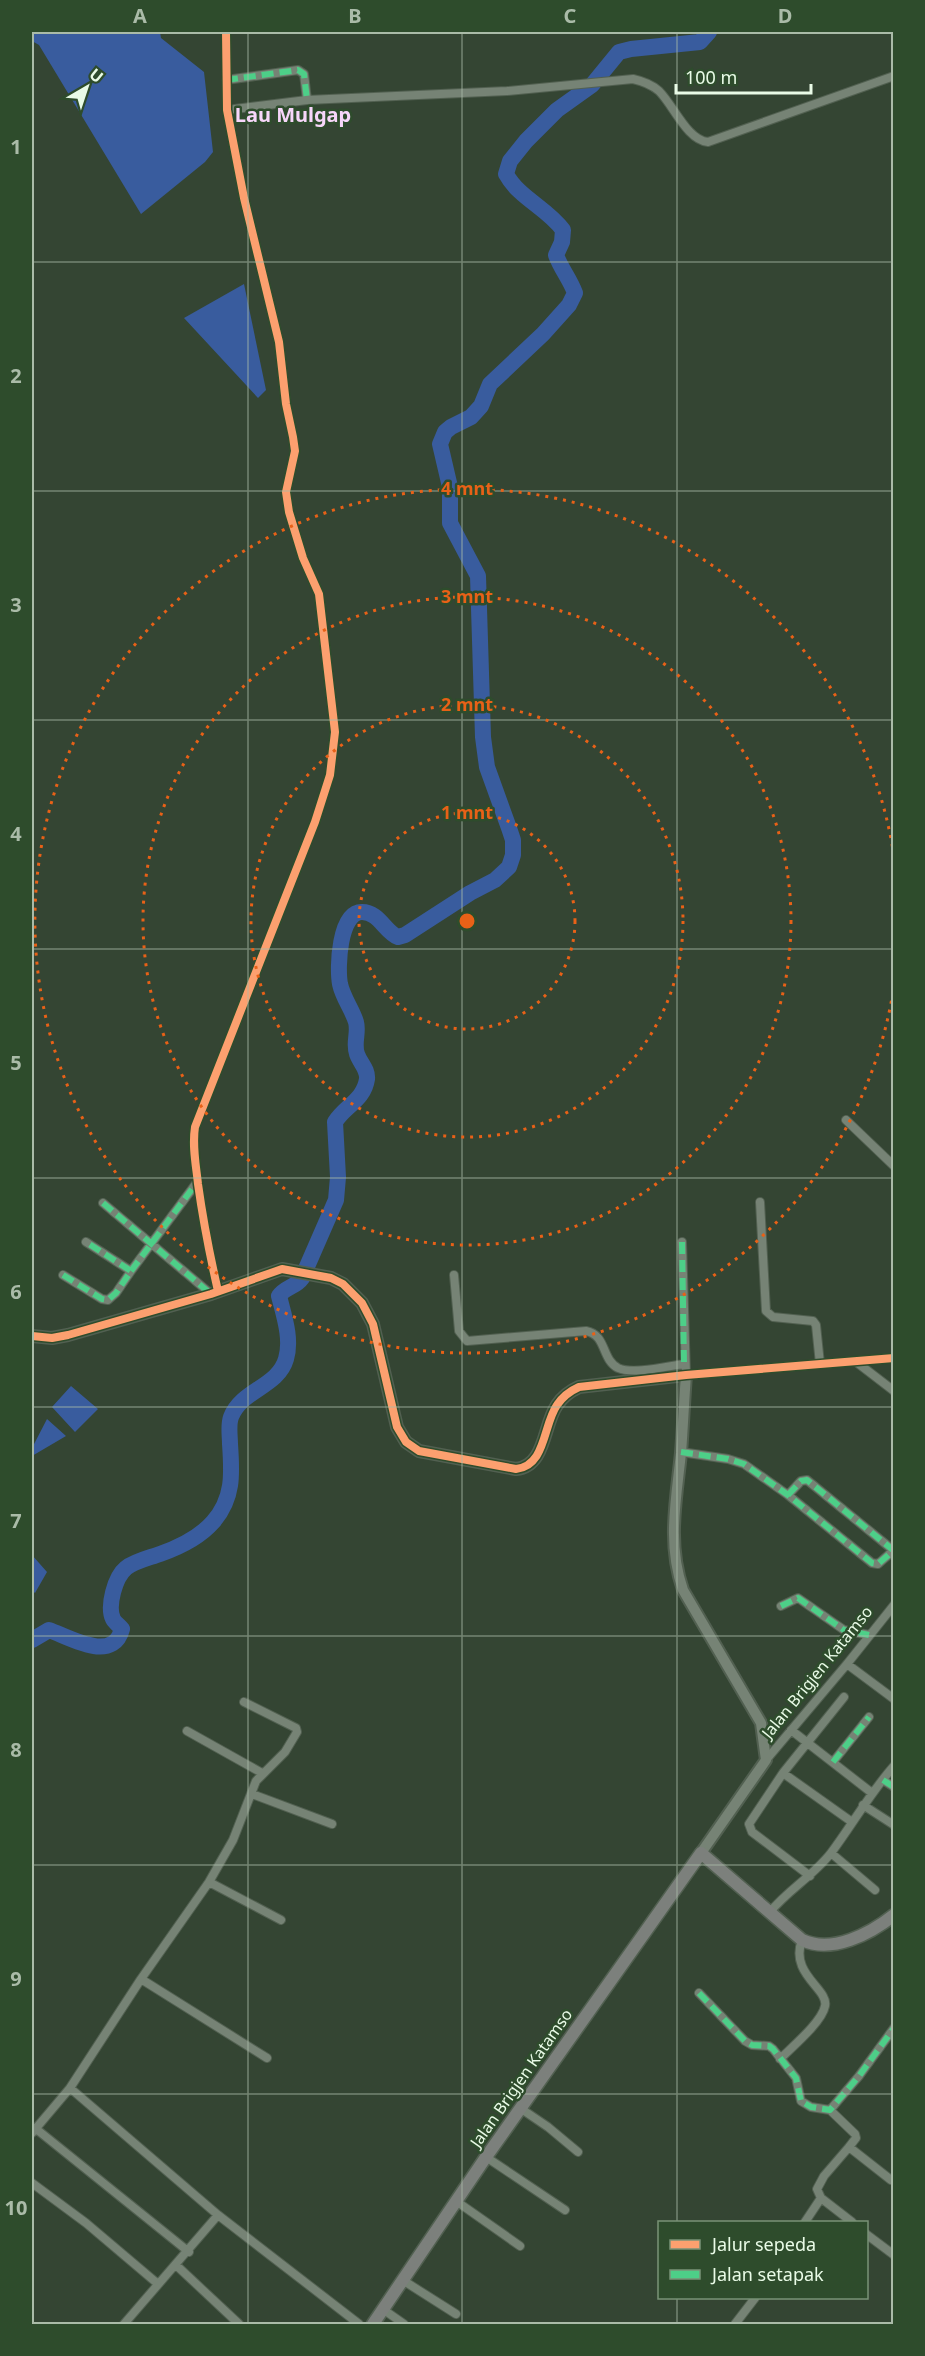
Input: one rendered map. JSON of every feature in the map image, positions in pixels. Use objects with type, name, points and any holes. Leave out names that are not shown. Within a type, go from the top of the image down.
[{"type":"main road","points":[[701,1852],[802,1940],[818,1945],[839,1943],[870,1930],[894,1916]]},
{"type":"main road","name":"Jalan Brigjen Katamso","points":[[373,2325],[456,2200],[701,1852]]},
{"type":"street","points":[[214,1293],[198,1181],[195,1127],[315,822],[330,775],[335,732],[319,594],[303,558],[289,512],[286,492],[295,451],[279,342],[244,198],[227,110],[226,32]]},
{"type":"street","points":[[226,80],[298,70],[304,74],[307,100]]},
{"type":"street","points":[[227,110],[307,100],[507,91],[633,79],[651,85],[672,106],[696,139],[708,142],[894,76]]},
{"type":"street","points":[[846,1120],[894,1166]]},
{"type":"street","points":[[63,1275],[102,1299],[108,1300],[116,1293],[198,1181]]},
{"type":"street","points":[[760,1202],[766,1311],[773,1317],[813,1321],[816,1325],[820,1364]]},
{"type":"street","points":[[103,1203],[214,1293]]},
{"type":"street","points":[[86,1242],[132,1271]]},
{"type":"street","points":[[682,1242],[685,1370],[681,1452],[672,1525],[677,1572],[683,1590],[761,1723],[765,1760],[701,1852]]},
{"type":"street","points":[[32,1336],[52,1338],[68,1335],[214,1293],[282,1269],[330,1278],[354,1293],[368,1312],[373,1324],[398,1427],[406,1442],[418,1451],[516,1469],[524,1468],[535,1460],[555,1407],[568,1392],[579,1387],[685,1370]]},
{"type":"street","points":[[454,1275],[459,1331],[467,1341],[586,1331],[600,1338],[609,1358],[618,1368],[631,1371],[820,1364],[894,1358]]},
{"type":"street","points":[[855,1360],[894,1391]]},
{"type":"street","points":[[681,1452],[728,1459],[744,1464],[788,1495],[872,1563],[878,1564],[893,1550],[807,1480],[801,1481],[788,1495]]},
{"type":"street","points":[[781,1606],[798,1598],[844,1630],[870,1635]]},
{"type":"street","name":"Jalan Brigjen Katamso","points":[[765,1760],[848,1664],[894,1605]]},
{"type":"street","points":[[848,1664],[894,1699]]},
{"type":"street","points":[[810,1876],[748,1827],[783,1773],[844,1697]]},
{"type":"street","points":[[189,2252],[33,2131],[70,2088],[141,1979],[209,1882],[233,1840],[256,1781],[285,1752],[297,1730],[244,1702]]},
{"type":"street","points":[[833,1762],[869,1717]]},
{"type":"street","points":[[791,1730],[873,1793]]},
{"type":"street","points":[[187,1731],[262,1773]]},
{"type":"street","points":[[770,1912],[786,1895],[810,1876],[831,1853],[863,1805],[894,1766]]},
{"type":"street","points":[[783,1773],[852,1822]]},
{"type":"street","points":[[883,1780],[894,1787]]},
{"type":"street","points":[[252,1794],[332,1824]]},
{"type":"street","points":[[863,1805],[894,1825]]},
{"type":"street","points":[[831,1853],[875,1890]]},
{"type":"street","points":[[209,1882],[281,1920]]},
{"type":"street","points":[[780,2059],[818,2019],[826,2004],[825,1998],[807,1976],[798,1956],[802,1940]]},
{"type":"street","points":[[141,1979],[267,2058]]},
{"type":"street","points":[[699,1993],[745,2041],[752,2045],[770,2046],[795,2078],[801,2101],[812,2107],[830,2110],[855,2133],[856,2138],[818,2185],[821,2198],[850,2221]]},
{"type":"street","points":[[830,2110],[859,2076],[894,2028]]},
{"type":"street","points":[[70,2088],[218,2215],[359,2325]]},
{"type":"street","points":[[520,2108],[578,2152]]},
{"type":"street","points":[[849,2147],[891,2180]]},
{"type":"street","points":[[486,2157],[565,2210]]},
{"type":"street","points":[[32,2183],[86,2223],[158,2284]]},
{"type":"street","points":[[806,2221],[821,2198]]},
{"type":"street","points":[[456,2200],[520,2246]]},
{"type":"street","points":[[124,2325],[158,2284],[189,2252],[218,2215]]},
{"type":"street","points":[[868,2235],[894,2256]]},
{"type":"street","points":[[177,2265],[239,2325]]},
{"type":"street","points":[[404,2281],[456,2314]]},
{"type":"street","points":[[735,2325],[754,2299]]},
{"type":"street","points":[[384,2310],[404,2325]]},
{"type":"water","points":[[32,32],[160,32],[161,38],[204,72],[213,152],[205,162],[141,214],[39,45],[32,41]]},
{"type":"water","points":[[244,284],[266,390],[258,398],[184,318]]},
{"type":"water","points":[[71,1386],[98,1409],[75,1432],[52,1407]]},
{"type":"water","points":[[47,1419],[66,1436],[32,1456],[32,1448]]},
{"type":"water","points":[[32,1555],[47,1572],[35,1593],[32,1590]]},
{"type":"waterway","points":[[32,1640],[49,1630],[90,1645],[100,1647],[110,1645],[117,1639],[122,1629],[111,1613],[115,1585],[122,1572],[134,1563],[189,1541],[208,1528],[225,1504],[231,1475],[229,1427],[231,1417],[243,1400],[275,1376],[286,1359],[288,1336],[279,1296],[302,1278],[336,1200],[338,1177],[335,1122],[358,1098],[367,1079],[356,1050],[356,1022],[340,984],[341,942],[348,921],[354,914],[368,913],[398,937],[405,935],[470,893],[495,880],[509,867],[513,855],[513,840],[487,767],[483,737],[478,576],[450,523],[450,487],[440,444],[445,432],[471,417],[481,406],[490,384],[543,334],[569,305],[575,293],[556,255],[562,242],[563,230],[549,215],[518,190],[506,174],[510,161],[557,110],[592,85],[619,52],[700,42],[709,32]]},
{"type":"marked path","points":[[226,80],[298,70],[304,74],[307,100]]},
{"type":"marked path","points":[[131,1271],[198,1181]]},
{"type":"marked path","points":[[103,1203],[211,1294]]},
{"type":"marked path","points":[[63,1275],[102,1299],[108,1300],[116,1293],[131,1271],[86,1242]]},
{"type":"marked path","points":[[682,1242],[684,1364]]},
{"type":"marked path","points":[[681,1452],[728,1459],[744,1464],[788,1495],[872,1563],[878,1564],[894,1550]]},
{"type":"marked path","points":[[788,1495],[801,1481],[807,1480],[893,1550]]},
{"type":"marked path","points":[[781,1606],[798,1598],[844,1630],[869,1635]]},
{"type":"marked path","points":[[833,1762],[869,1717]]},
{"type":"marked path","points":[[883,1780],[894,1787]]},
{"type":"marked path","points":[[699,1993],[745,2041],[752,2045],[769,2046],[773,2049],[796,2078],[801,2101],[811,2107],[830,2110],[859,2076],[894,2028]]},
{"type":"cycle path","points":[[218,1291],[198,1184],[194,1148],[195,1127],[315,822],[330,775],[335,732],[319,594],[303,558],[289,512],[286,492],[295,451],[286,404],[279,342],[244,198],[227,110],[226,32]]},
{"type":"cycle path","points":[[32,1336],[52,1338],[68,1335],[211,1294],[282,1269],[331,1278],[343,1284],[362,1303],[373,1324],[397,1427],[406,1442],[419,1451],[516,1469],[533,1461],[552,1413],[567,1394],[579,1387],[686,1375],[894,1358]]},
{"type":"district","name":"Lau Mulgap","points":[[293,114]]}]
